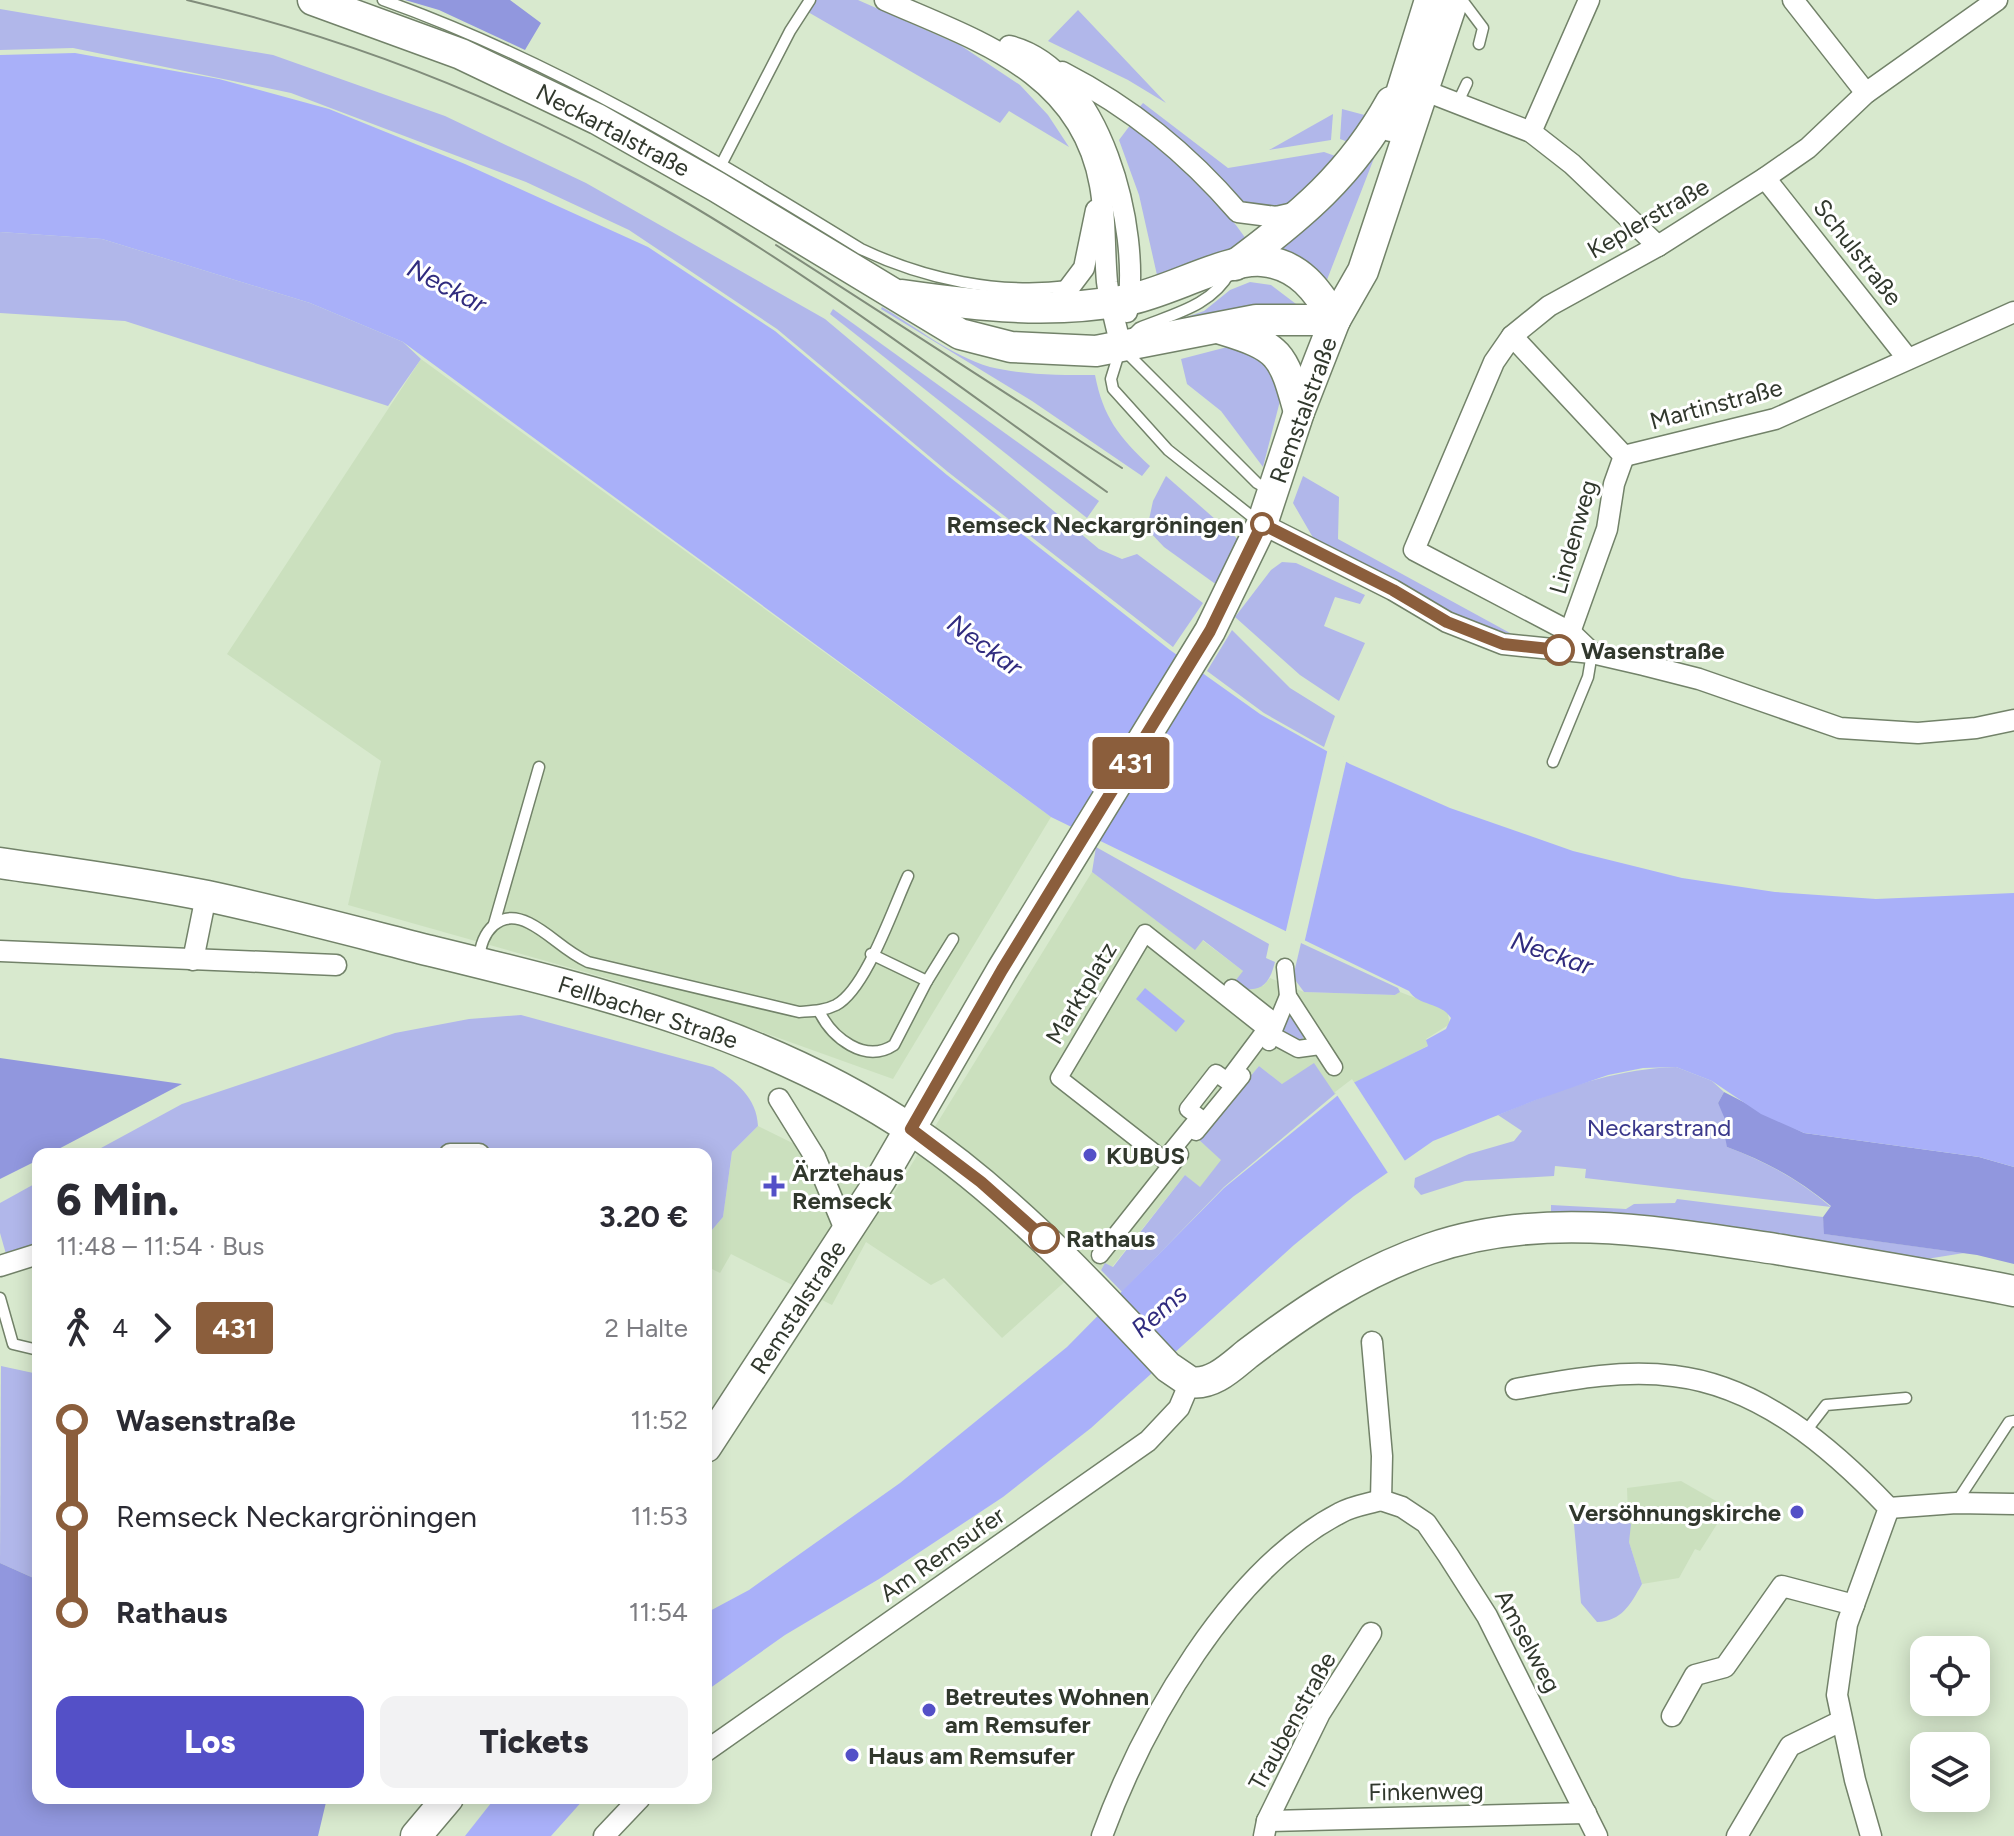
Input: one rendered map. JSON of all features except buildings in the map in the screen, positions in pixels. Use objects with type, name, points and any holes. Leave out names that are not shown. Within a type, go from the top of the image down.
[{"type":"main road","name":"Neckartalstraße","points":[[313,0],[448,49],[529,84],[659,153],[896,294],[936,322],[984,341],[1048,351],[1121,347],[1256,320],[1335,320]]},
{"type":"main road","name":"Remstalstraße","points":[[712,1438],[911,1129],[1002,970],[1210,631],[1262,524],[1299,412],[1335,320],[1363,271],[1414,84],[1430,0]]},
{"type":"main road","name":"Remstalstraße","points":[[1414,84],[1453,0]]},
{"type":"main road","points":[[1335,320],[1323,298],[1298,273],[1262,254],[1337,181],[1414,84]]},
{"type":"main road","name":"Neckartalstraße","points":[[896,294],[991,307],[1053,309],[1120,301],[1262,254]]},
{"type":"main road","points":[[1215,327],[1253,339],[1284,361],[1299,412]]},
{"type":"main road","name":"Fellbacher Straße","points":[[0,863],[206,896],[478,962],[628,1001],[704,1025],[849,1091],[911,1129],[981,1182],[1184,1379]]},
{"type":"main road","points":[[1184,1379],[1215,1379],[1324,1298],[1364,1275],[1437,1246],[1524,1230],[1589,1227],[1661,1233],[1824,1257],[2014,1291]]},
{"type":"main road","points":[[416,1836],[443,1804]]},
{"type":"street","points":[[885,0],[990,46],[1040,79],[1067,111],[1086,140],[1100,183],[1120,301]]},
{"type":"street","points":[[1531,132],[1589,0]]},
{"type":"street","points":[[1793,0],[1866,93]]},
{"type":"street","name":"Keplerstraße","points":[[1570,632],[1414,550],[1494,362],[1512,336],[1549,306],[1658,246],[1765,178],[1808,148],[1866,93],[1997,0]]},
{"type":"street","points":[[990,46],[1018,48],[1132,112],[1204,173],[1238,212],[1262,254]]},
{"type":"street","points":[[1042,62],[1080,100],[1105,150],[1124,211],[1121,347]]},
{"type":"street","points":[[1414,84],[1531,132],[1572,164],[1658,246]]},
{"type":"street","name":"Schulstraße","points":[[1765,178],[1908,359]]},
{"type":"street","points":[[1053,309],[1074,285],[1089,252],[1100,183]]},
{"type":"street","points":[[1238,212],[1276,217],[1306,211]]},
{"type":"street","name":"Martinstraße","points":[[1624,456],[1775,419],[2014,312]]},
{"type":"street","points":[[1512,336],[1624,456]]},
{"type":"street","name":"Lindenweg","points":[[1570,632],[1607,529],[1614,484],[1624,456]]},
{"type":"street","points":[[1262,524],[1393,590],[1447,622],[1503,644],[1592,653],[1699,679],[1840,728],[1918,733],[2014,720]]},
{"type":"street","points":[[1570,632],[1592,653]]},
{"type":"street","points":[[193,960],[206,896]]},
{"type":"street","name":"Marktplatz","points":[[1152,938],[1157,929],[1298,1049],[1320,1046]]},
{"type":"street","name":"Marktplatz","points":[[1145,933],[1266,1029],[1227,1081],[1216,1073],[1188,1109],[1199,1117],[1180,1147],[1164,1160],[1059,1078],[1145,933]]},
{"type":"street","points":[[0,951],[336,965]]},
{"type":"street","points":[[1285,967],[1288,996],[1334,1067]]},
{"type":"street","name":"Marktplatz","points":[[1100,1255],[1180,1147],[1274,1029],[1288,996]]},
{"type":"street","points":[[779,1099],[815,1157],[846,1232]]},
{"type":"street","points":[[0,1266],[32,1256]]},
{"type":"street","points":[[1102,1836],[1131,1760],[1213,1629],[1271,1563],[1300,1540],[1341,1512],[1381,1500],[1382,1456],[1372,1342]]},
{"type":"street","points":[[1516,1389],[1581,1378],[1673,1376],[1705,1382],[1806,1431],[1846,1463],[1889,1508]]},
{"type":"street","name":"Am Remsufer","points":[[712,1747],[1148,1441],[1179,1408],[1184,1379]]},
{"type":"street","name":"Amselweg","points":[[1381,1500],[1402,1507],[1426,1523],[1448,1555],[1487,1616],[1597,1836]]},
{"type":"street","points":[[1889,1508],[1956,1503],[2014,1504]]},
{"type":"street","points":[[1871,1836],[1837,1695],[1847,1624],[1889,1508]]},
{"type":"street","points":[[1672,1716],[1695,1675],[1725,1667],[1782,1586],[1854,1605]]},
{"type":"street","name":"Traubenstraße","points":[[1266,1829],[1320,1713],[1371,1633]]},
{"type":"street","points":[[1737,1836],[1790,1746],[1841,1721]]},
{"type":"street","points":[[604,1836],[634,1804]]},
{"type":"street","name":"Finkenweg","points":[[1266,1829],[1586,1813]]},
{"type":"lane","points":[[383,0],[563,76],[722,163],[861,249],[897,266],[934,276],[997,286],[1038,289],[1074,285]]},
{"type":"lane","points":[[722,163],[790,31],[810,0]]},
{"type":"lane","points":[[1462,0],[1483,28],[1479,44]]},
{"type":"lane","points":[[1458,102],[1467,83]]},
{"type":"lane","points":[[1233,266],[1222,287],[1208,299],[1139,328],[1121,347],[1111,379],[1113,389],[1168,450],[1262,524]]},
{"type":"lane","points":[[1121,347],[1257,483],[1274,493]]},
{"type":"lane","points":[[1553,762],[1588,677],[1592,653]]},
{"type":"lane","points":[[478,962],[480,940],[494,924],[539,767]]},
{"type":"lane","points":[[494,924],[508,920],[527,921],[565,951],[588,962],[799,1012],[819,1011],[838,1004],[855,988],[908,876]]},
{"type":"lane","points":[[819,1011],[829,1033],[866,1051],[885,1051],[894,1045],[953,939]]},
{"type":"lane","points":[[871,954],[927,981]]},
{"type":"lane","points":[[0,1298],[13,1344],[32,1349]]},
{"type":"lane","points":[[1806,1431],[1826,1405],[1906,1398]]},
{"type":"lane","points":[[1956,1503],[2009,1422],[2014,1421]]},
{"type":"shaded area","points":[[405,0],[510,0],[541,23],[525,50],[439,10]]},
{"type":"shaded area","points":[[421,359],[1051,817],[893,1079],[631,985],[348,905],[381,761],[227,654]]},
{"type":"shaded area","points":[[1092,872],[1194,949],[1202,940],[1263,986],[1270,978],[1304,992],[1395,995],[1400,992],[1447,1010],[1450,1024],[1426,1039],[1429,1045],[1335,1094],[1320,1076],[1282,1084],[1259,1066],[1198,1139],[1222,1160],[1200,1188],[1185,1175],[1112,1267],[1105,1263],[1101,1270],[1089,1260],[1002,1338],[944,1278],[931,1285],[866,1242],[832,1305],[731,1254],[720,1273],[712,1269],[712,1230],[723,1217],[732,1152],[758,1126],[894,1193]]},
{"type":"shaded area","points":[[0,1058],[182,1084],[60,1148],[32,1148],[32,1163],[0,1179]]},
{"type":"shaded area","points":[[1724,1092],[1804,1133],[1979,1157],[2014,1167],[2014,1264],[1977,1255],[1824,1234],[1823,1217],[1831,1206],[1782,1172],[1727,1147],[1725,1137],[1731,1133],[1718,1103]]},
{"type":"shaded area","points":[[1681,1481],[1716,1501],[1724,1513],[1700,1551],[1695,1549],[1679,1578],[1642,1584],[1629,1542],[1627,1488]]},
{"type":"shaded area","points":[[0,1563],[32,1577],[32,1804],[326,1804],[318,1836],[0,1836]]},
{"type":"green space","points":[[815,0],[858,0],[960,45],[1020,85],[1048,115],[1069,147],[1009,111],[1000,123],[808,12]]},
{"type":"green space","points":[[0,9],[273,55],[445,116],[586,183],[825,319],[1099,549],[1122,559],[1137,554],[1203,603],[1173,647],[948,472],[777,329],[629,230],[526,182],[291,93],[73,48],[0,50]]},
{"type":"green space","points":[[1078,10],[1166,103],[1128,80],[1048,41]]},
{"type":"green space","points":[[1143,103],[1228,168],[1324,152],[1341,158],[1290,208],[1241,209],[1137,110]]},
{"type":"green space","points":[[1342,109],[1372,117],[1351,143],[1340,139]]},
{"type":"green space","points":[[1333,114],[1331,140],[1269,150]]},
{"type":"green space","points":[[1134,120],[1196,177],[1249,243],[1159,284],[1139,195],[1119,140]]},
{"type":"green space","points":[[1376,153],[1325,285],[1272,250],[1339,195]]},
{"type":"green space","points":[[0,232],[102,239],[310,303],[403,342],[421,359],[388,406],[125,321],[0,313]]},
{"type":"green space","points":[[1250,282],[1271,285],[1300,307],[1169,323],[1204,311],[1230,290]]},
{"type":"green space","points":[[882,307],[948,348],[990,367],[1055,375],[1095,375],[1098,390],[1114,425],[1150,466],[1142,476],[1032,401]]},
{"type":"green space","points":[[833,309],[1099,501],[1087,518],[830,314]]},
{"type":"green space","points":[[1235,345],[1266,355],[1281,397],[1263,467],[1221,411],[1187,384],[1181,359]]},
{"type":"green space","points":[[1166,476],[1240,541],[1221,588],[1164,547],[1147,529],[1153,501]]},
{"type":"green space","points":[[1303,476],[1339,497],[1338,539],[1521,639],[1485,629],[1315,541],[1293,503]]},
{"type":"green space","points":[[1282,562],[1296,563],[1365,595],[1360,604],[1335,597],[1324,626],[1365,643],[1339,701],[1300,675],[1235,617],[1271,570]]},
{"type":"green space","points":[[1232,630],[1290,688],[1335,716],[1324,747],[1264,713],[1207,671]]},
{"type":"green space","points":[[1096,847],[1269,944],[1266,958],[1275,962],[1267,982],[1259,988],[1247,989],[1236,980],[1243,971],[1203,940],[1195,950],[1092,872]]},
{"type":"green space","points":[[1301,943],[1398,988],[1400,992],[1395,995],[1304,992],[1293,977]]},
{"type":"green space","points":[[1288,1014],[1305,1033],[1302,1040],[1284,1037],[1281,1029]]},
{"type":"green space","points":[[521,1015],[713,1067],[730,1078],[744,1091],[754,1107],[758,1126],[732,1152],[723,1217],[712,1230],[712,1148],[101,1148],[182,1104],[395,1033],[469,1019]]},
{"type":"green space","points":[[1314,1063],[1335,1094],[1224,1187],[1122,1292],[1101,1270],[1105,1263],[1113,1267],[1185,1175],[1200,1187],[1221,1160],[1198,1139],[1259,1066],[1282,1084]]},
{"type":"green space","name":"Neckarstrand","points":[[1676,1067],[1712,1081],[1724,1092],[1718,1103],[1728,1124],[1727,1147],[1782,1172],[1831,1207],[1585,1178],[1586,1169],[1555,1166],[1554,1176],[1465,1181],[1421,1195],[1414,1187],[1415,1178],[1469,1154],[1514,1141],[1522,1131],[1498,1115],[1607,1077]]},
{"type":"green space","points":[[32,1185],[32,1247],[6,1254],[0,1233],[0,1203]]},
{"type":"green space","points":[[1677,1199],[1823,1217],[1825,1234],[1964,1253],[1920,1260],[1675,1222],[1551,1213],[1551,1205],[1626,1209],[1634,1204],[1675,1203]]},
{"type":"green space","points":[[1,1366],[32,1373],[32,1577],[0,1563]]},
{"type":"green space","points":[[1573,1513],[1614,1514],[1631,1524],[1629,1542],[1642,1584],[1629,1605],[1613,1619],[1597,1622],[1581,1603]]},
{"type":"water","points":[[75,53],[219,79],[329,109],[465,164],[648,247],[775,331],[947,475],[1170,650],[1260,714],[1350,764],[1450,808],[1573,851],[1682,878],[1775,892],[1876,899],[2014,893],[2014,1167],[1979,1157],[1804,1133],[1761,1114],[1712,1081],[1676,1067],[1643,1068],[1608,1075],[1433,1141],[1354,1196],[1294,1245],[1091,1428],[1003,1497],[879,1579],[785,1635],[712,1687],[712,1610],[749,1590],[900,1483],[1067,1347],[1224,1188],[1353,1083],[1428,1046],[1426,1040],[1446,1029],[1451,1018],[1409,991],[1051,817],[403,342],[310,303],[102,239],[0,232],[0,55]]},
{"type":"water","points":[[1145,988],[1185,1021],[1176,1032],[1136,999]]},
{"type":"water","points":[[490,1804],[580,1804],[551,1836],[465,1836]]},
{"type":"pier","points":[[1328,748],[1347,758],[1304,944],[1285,935]]},
{"type":"pier","points":[[1352,1079],[1407,1164],[1390,1176],[1335,1092]]},
{"type":"tram line","points":[[187,0],[302,31],[415,70],[524,117],[631,171],[693,206],[814,284],[1107,492]]},
{"type":"tram line","points":[[776,245],[1122,468]]},
{"type":"bus line","name":"431","points":[[1044,1238],[981,1182],[911,1129],[1002,970],[1050,897],[1210,631],[1262,524],[1393,590],[1447,622],[1503,644],[1559,650]]},
{"type":"place","name":"Remseck Neckargröningen","points":[[1262,524]]},
{"type":"place","name":"Wasenstraße","points":[[1559,650]]},
{"type":"place","name":"KUBUS","points":[[1090,1155]]},
{"type":"place","name":"Ärztehaus Remseck","points":[[774,1186]]},
{"type":"place","name":"Rathaus","points":[[1044,1238]]},
{"type":"place","name":"Versöhnungskirche","points":[[1797,1512]]},
{"type":"place","name":"Betreutes Wohnen am Remsufer","points":[[929,1710]]},
{"type":"place","name":"Haus am Remsufer","points":[[852,1755]]},
{"type":"water label","name":"Neckar","points":[[447,286]]},
{"type":"water label","name":"Neckar","points":[[985,645]]},
{"type":"water label","name":"Neckar","points":[[1552,953]]},
{"type":"water label","name":"Rems","points":[[1159,1311]]}]
